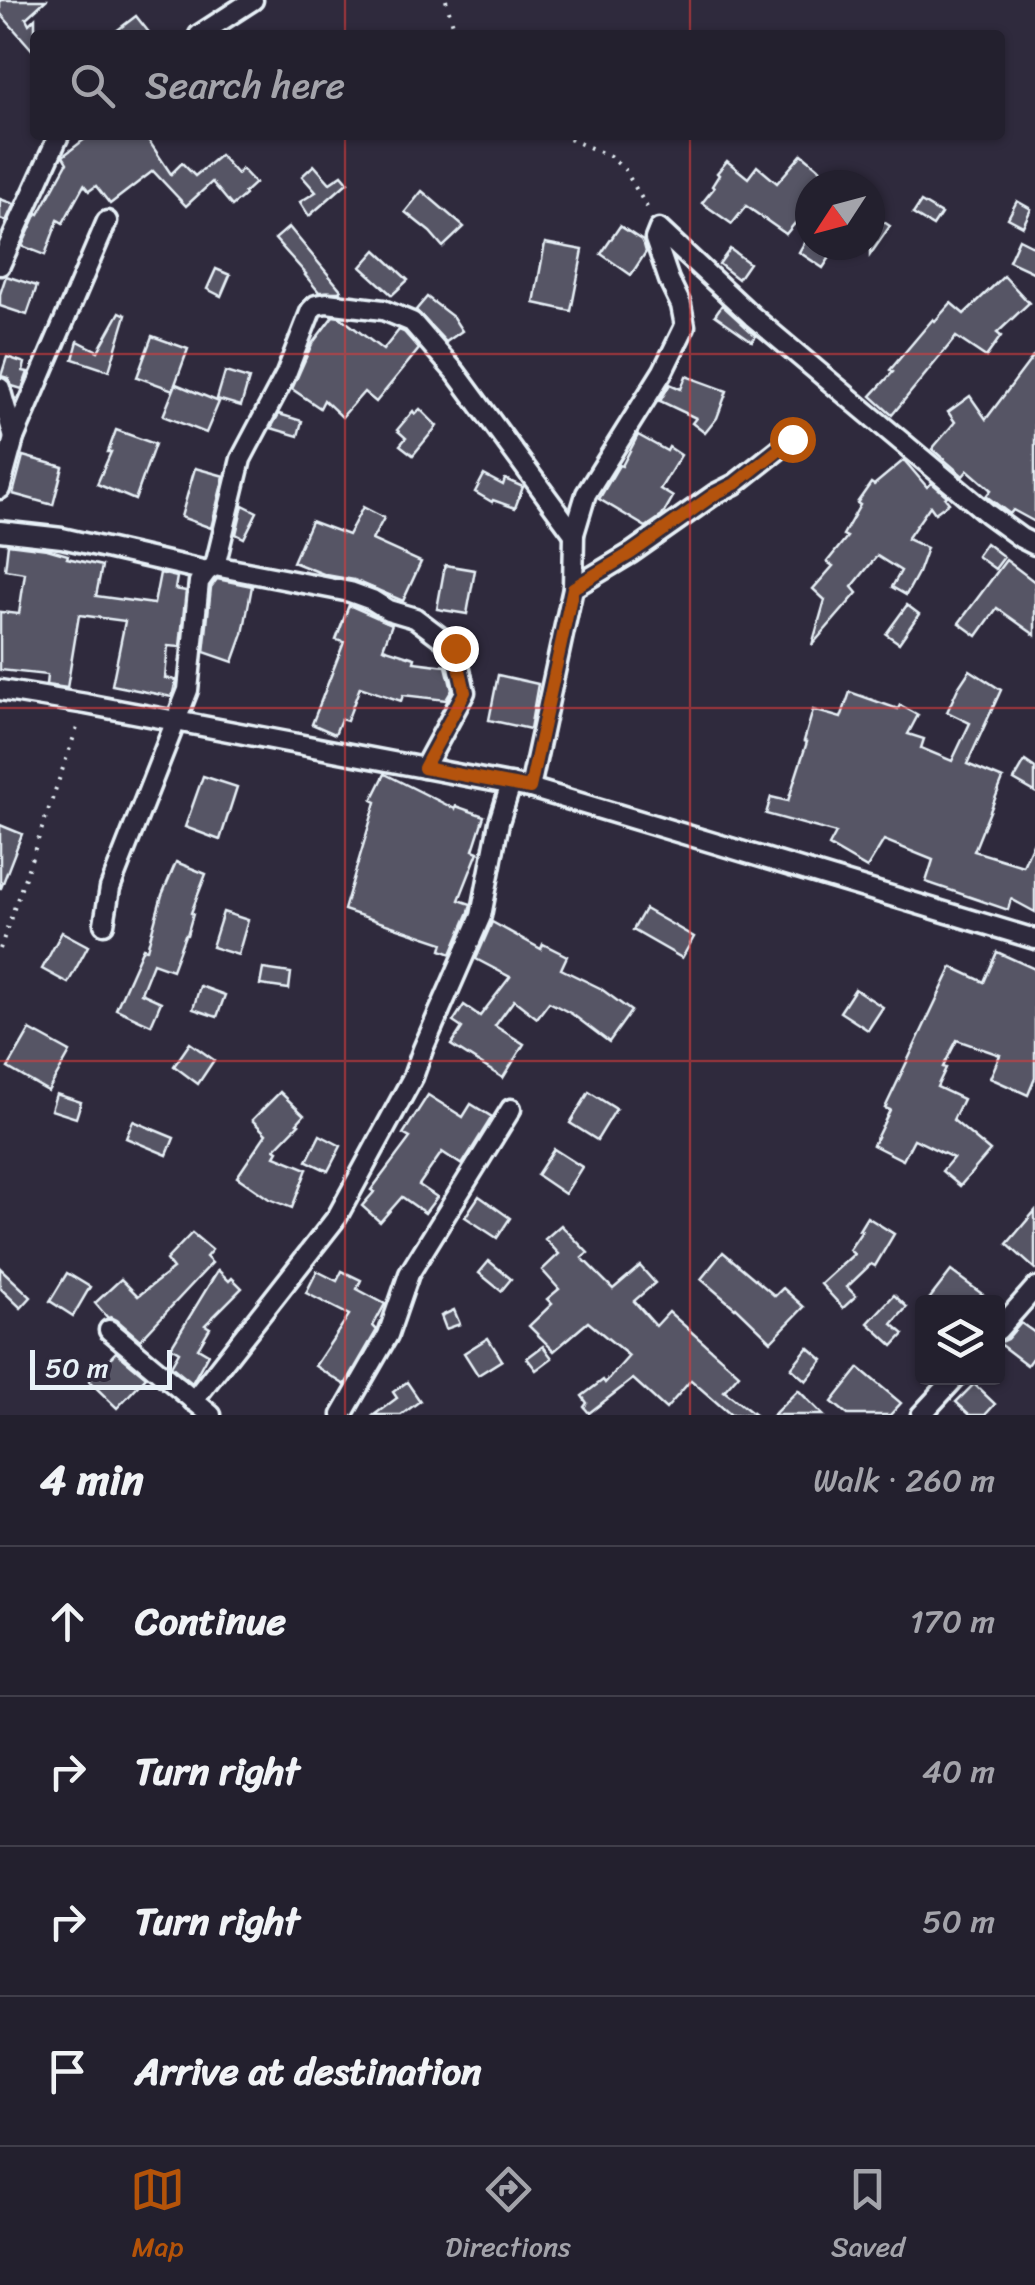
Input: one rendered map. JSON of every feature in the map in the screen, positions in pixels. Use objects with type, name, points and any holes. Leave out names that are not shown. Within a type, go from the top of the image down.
[{"type":"street","points":[[207,30],[253,0]]},
{"type":"street","points":[[0,265],[58,140]]},
{"type":"street","points":[[0,489],[14,438],[107,221]]},
{"type":"street","points":[[192,1400],[337,1217],[414,1076],[480,916],[500,822],[520,786],[573,588],[574,534],[586,494],[663,370],[685,326],[681,304],[654,239],[660,229],[781,340],[988,514],[1035,545]]},
{"type":"street","points":[[104,924],[110,888],[188,690],[199,582],[211,568],[241,459],[286,374],[316,305],[383,310],[412,322],[456,373],[574,534]]},
{"type":"street","points":[[0,388],[14,438]]},
{"type":"street","points":[[573,588],[735,484],[792,439]]},
{"type":"street","points":[[0,530],[350,592],[414,618],[455,648],[465,692],[424,768]]},
{"type":"street","points":[[0,690],[520,786],[1035,939]]},
{"type":"street","points":[[342,1415],[388,1335],[409,1274],[511,1109]]},
{"type":"street","points":[[1005,1322],[1035,1288]]},
{"type":"street","points":[[109,1330],[211,1415]]},
{"type":"street","points":[[921,1415],[949,1385]]},
{"type":"path","points":[[446,0],[455,30]]},
{"type":"path","points":[[573,140],[602,151],[618,163],[660,229]]},
{"type":"path","points":[[0,949],[86,704]]},
{"type":"building","points":[[0,0],[46,0],[26,18],[29,24],[35,18],[30,47],[0,13]]},
{"type":"building","points":[[136,16],[147,30],[118,30]]},
{"type":"building","points":[[84,140],[148,140],[171,174],[182,163],[195,176],[220,155],[237,174],[242,169],[255,183],[232,206],[212,182],[186,206],[153,171],[110,204],[96,186],[89,191],[84,185],[63,223],[58,220],[45,255],[22,246],[67,163],[63,156]]},
{"type":"building","points":[[802,154],[821,170],[795,170],[795,223],[786,234],[746,206],[732,224],[702,203],[727,161],[748,178],[757,166],[777,183]]},
{"type":"building","points":[[314,165],[330,183],[342,175],[348,182],[309,216],[300,202],[316,192],[302,176]]},
{"type":"building","points":[[422,191],[464,227],[443,247],[405,212]]},
{"type":"building","points":[[0,199],[14,204],[6,221],[0,219]]},
{"type":"building","points":[[1017,201],[1031,209],[1023,226],[1008,218]]},
{"type":"building","points":[[921,202],[941,214],[933,226],[913,214]]},
{"type":"building","points":[[620,226],[643,241],[646,252],[631,275],[601,254]]},
{"type":"building","points":[[289,227],[339,292],[319,292],[275,239]]},
{"type":"building","points":[[1019,239],[1035,247],[1035,273],[1009,261]]},
{"type":"building","points":[[545,243],[583,250],[571,311],[534,303]]},
{"type":"building","points":[[730,249],[749,263],[738,279],[719,264]]},
{"type":"building","points":[[376,250],[408,280],[392,295],[361,267]]},
{"type":"building","points":[[811,260],[828,260],[823,268]]},
{"type":"building","points":[[216,269],[230,275],[221,296],[207,289]]},
{"type":"building","points":[[6,276],[37,286],[27,315],[0,306]]},
{"type":"building","points":[[1004,276],[1029,303],[997,333],[1001,336],[986,357],[956,337],[892,415],[871,396],[933,319],[951,303],[964,314]]},
{"type":"building","points":[[427,297],[453,317],[462,331],[446,342],[416,310]]},
{"type":"building","points":[[722,305],[756,336],[752,341],[715,315]]},
{"type":"building","points":[[120,312],[126,315],[109,371],[73,359],[78,341],[98,351]]},
{"type":"building","points":[[333,316],[340,317],[383,350],[399,330],[419,349],[376,402],[364,392],[342,417],[324,400],[320,408],[292,389],[312,344]]},
{"type":"building","points":[[152,336],[188,349],[173,390],[137,377]]},
{"type":"building","points":[[1035,354],[1035,522],[1013,510],[1010,514],[986,496],[991,490],[968,470],[963,476],[932,449],[955,422],[948,412],[970,396],[986,419]]},
{"type":"building","points":[[7,357],[25,363],[23,371],[28,372],[22,389],[1,376]]},
{"type":"building","points":[[225,372],[249,379],[241,406],[217,399]]},
{"type":"building","points":[[686,376],[727,391],[717,418],[705,433],[692,423],[696,418],[660,401],[670,384],[681,389]]},
{"type":"building","points":[[176,384],[219,402],[206,433],[163,416]]},
{"type":"building","points":[[420,409],[437,426],[413,455],[400,445],[406,438],[397,430],[413,411],[415,414]]},
{"type":"building","points":[[279,414],[302,421],[298,436],[271,428]]},
{"type":"building","points":[[116,430],[155,444],[135,500],[97,484]]},
{"type":"building","points":[[638,435],[681,455],[660,489],[673,497],[662,516],[646,527],[599,499]]},
{"type":"building","points":[[23,456],[63,467],[53,505],[13,494]]},
{"type":"building","points":[[904,460],[927,487],[932,483],[947,496],[949,503],[935,513],[930,506],[907,539],[927,548],[918,573],[906,595],[892,587],[901,571],[877,556],[852,587],[857,593],[812,645],[825,600],[813,589],[833,566],[827,562],[847,537],[843,535],[860,505],[857,503],[871,483],[874,485]]},
{"type":"building","points":[[195,468],[224,476],[211,528],[181,517]]},
{"type":"building","points":[[484,475],[503,485],[505,479],[523,487],[515,508],[475,492]]},
{"type":"building","points":[[243,505],[257,512],[244,538],[236,534]]},
{"type":"building","points":[[363,507],[384,518],[372,540],[421,562],[403,601],[354,580],[326,575],[293,562],[311,521],[348,535]]},
{"type":"building","points":[[986,543],[1004,557],[995,569],[977,556]]},
{"type":"building","points":[[8,544],[47,549],[102,566],[96,596],[154,604],[160,573],[177,577],[175,589],[186,591],[180,647],[168,646],[165,678],[176,680],[172,697],[112,685],[125,621],[79,615],[67,688],[46,685],[47,675],[0,670],[0,612],[19,614],[25,573],[5,570]]},
{"type":"building","points":[[1006,560],[1035,582],[1035,635],[997,608],[977,636],[959,623]]},
{"type":"building","points":[[445,565],[475,570],[467,614],[437,609]]},
{"type":"building","points":[[217,579],[252,586],[233,662],[204,652],[211,587]]},
{"type":"building","points":[[349,605],[392,624],[383,648],[415,658],[414,662],[446,666],[452,690],[446,700],[403,695],[401,701],[360,687],[347,721],[341,719],[335,734],[312,724],[344,642],[336,640]]},
{"type":"building","points":[[907,605],[919,614],[899,643],[886,634]]},
{"type":"building","points":[[970,670],[1001,690],[967,764],[1003,779],[974,851],[1023,866],[1035,839],[1035,912],[1011,899],[1008,910],[926,882],[933,860],[884,840],[867,868],[829,846],[836,833],[766,814],[771,797],[788,801],[813,710],[841,718],[850,692],[898,709],[900,705],[918,715],[908,734],[924,739],[921,748],[952,761],[970,723],[947,712]]},
{"type":"building","points":[[498,675],[538,684],[530,729],[489,720]]},
{"type":"building","points":[[1025,761],[1035,768],[1035,792],[1014,780]]},
{"type":"building","points":[[385,774],[455,809],[456,806],[484,816],[473,850],[478,852],[459,900],[471,904],[451,954],[441,950],[443,943],[344,910],[376,802],[372,800]]},
{"type":"building","points":[[203,776],[237,787],[220,840],[185,827]]},
{"type":"building","points":[[0,825],[22,834],[1,888],[0,888]]},
{"type":"building","points":[[176,862],[206,874],[172,970],[153,963],[141,993],[161,1002],[151,1025],[116,1009],[143,948],[147,949]]},
{"type":"building","points":[[645,909],[694,937],[682,958],[633,930]]},
{"type":"building","points":[[223,912],[248,920],[238,955],[212,947]]},
{"type":"building","points":[[492,922],[541,949],[543,944],[567,956],[561,969],[600,988],[631,1011],[609,1042],[549,1002],[537,1018],[514,1000],[495,1026],[524,1044],[503,1078],[451,1045],[462,1028],[453,1022],[464,1005],[480,1016],[510,977],[476,959]]},
{"type":"building","points":[[62,932],[88,946],[68,983],[42,969]]},
{"type":"building","points":[[997,952],[1035,969],[1035,1078],[1028,1095],[990,1078],[1000,1055],[957,1040],[937,1087],[963,1099],[953,1120],[990,1151],[960,1186],[942,1171],[953,1158],[914,1139],[903,1160],[873,1145],[890,1110],[885,1108],[952,967],[984,982]]},
{"type":"building","points":[[263,969],[291,973],[289,989],[260,985]]},
{"type":"building","points":[[200,986],[225,995],[217,1017],[193,1009]]},
{"type":"building","points":[[855,989],[883,1007],[868,1030],[840,1012]]},
{"type":"building","points":[[30,1030],[70,1052],[48,1091],[8,1068]]},
{"type":"building","points":[[190,1043],[214,1060],[198,1084],[174,1066]]},
{"type":"building","points":[[280,1092],[304,1115],[275,1149],[275,1156],[307,1169],[292,1208],[269,1199],[237,1177],[266,1134],[252,1120]]},
{"type":"building","points":[[589,1092],[616,1109],[597,1140],[570,1123]]},
{"type":"building","points":[[56,1094],[81,1102],[76,1118],[51,1110]]},
{"type":"building","points":[[428,1095],[463,1117],[471,1104],[492,1117],[462,1165],[442,1152],[419,1185],[437,1197],[425,1213],[402,1197],[380,1222],[362,1206],[410,1138],[403,1134]]},
{"type":"building","points":[[133,1121],[174,1138],[167,1155],[126,1138]]},
{"type":"building","points":[[320,1135],[341,1146],[328,1171],[307,1161]]},
{"type":"building","points":[[554,1149],[582,1167],[565,1194],[537,1175]]},
{"type":"building","points":[[479,1196],[510,1218],[497,1238],[465,1217]]},
{"type":"building","points":[[1035,1211],[1035,1269],[1007,1244]]},
{"type":"building","points":[[867,1217],[894,1234],[875,1266],[871,1264],[847,1287],[856,1296],[843,1308],[821,1284],[854,1254],[849,1250]]},
{"type":"building","points":[[561,1225],[588,1253],[582,1258],[613,1289],[640,1266],[655,1283],[634,1301],[656,1326],[669,1312],[739,1374],[724,1391],[755,1415],[731,1415],[691,1380],[666,1409],[633,1379],[589,1413],[582,1396],[603,1380],[605,1383],[629,1356],[588,1322],[554,1351],[529,1326],[552,1304],[547,1299],[559,1289],[542,1270],[559,1254],[545,1239]]},
{"type":"building","points":[[192,1233],[212,1250],[206,1257],[212,1263],[140,1340],[117,1320],[108,1318],[95,1303],[121,1279],[138,1296],[173,1269],[166,1260]]},
{"type":"building","points":[[723,1252],[775,1296],[783,1288],[804,1307],[771,1341],[701,1279]]},
{"type":"building","points":[[489,1261],[511,1279],[501,1291],[479,1273]]},
{"type":"building","points":[[0,1268],[31,1297],[21,1308],[0,1288]]},
{"type":"building","points":[[218,1270],[242,1288],[205,1325],[210,1328],[198,1348],[208,1354],[192,1383],[171,1366],[179,1352],[171,1347]]},
{"type":"building","points":[[317,1271],[337,1281],[342,1271],[361,1280],[357,1289],[385,1304],[373,1326],[377,1330],[345,1385],[315,1366],[349,1315],[306,1293]]},
{"type":"building","points":[[951,1271],[984,1295],[932,1295]]},
{"type":"building","points":[[67,1273],[90,1287],[73,1316],[50,1301]]},
{"type":"building","points":[[894,1295],[907,1307],[892,1324],[904,1334],[893,1346],[868,1323]]},
{"type":"building","points":[[454,1310],[460,1324],[446,1329],[441,1316]]},
{"type":"building","points":[[1021,1323],[1035,1333],[1035,1354],[1027,1365],[1005,1348],[1007,1339]]},
{"type":"building","points":[[488,1338],[502,1360],[478,1375],[464,1353]]},
{"type":"building","points":[[543,1346],[552,1358],[536,1370],[527,1358]]},
{"type":"building","points":[[808,1347],[823,1360],[806,1381],[791,1368]]},
{"type":"building","points":[[116,1352],[146,1377],[117,1408],[89,1381]]},
{"type":"building","points":[[859,1368],[901,1403],[890,1415],[848,1415],[832,1402]]},
{"type":"building","points":[[407,1382],[420,1401],[401,1415],[374,1415],[397,1398],[393,1392]]},
{"type":"building","points":[[975,1385],[995,1404],[985,1415],[970,1415],[956,1402]]},
{"type":"building","points":[[798,1390],[823,1415],[773,1415]]},
{"type":"route","points":[[455,648],[465,692],[424,768],[530,788],[573,588],[735,484],[792,439]]}]
